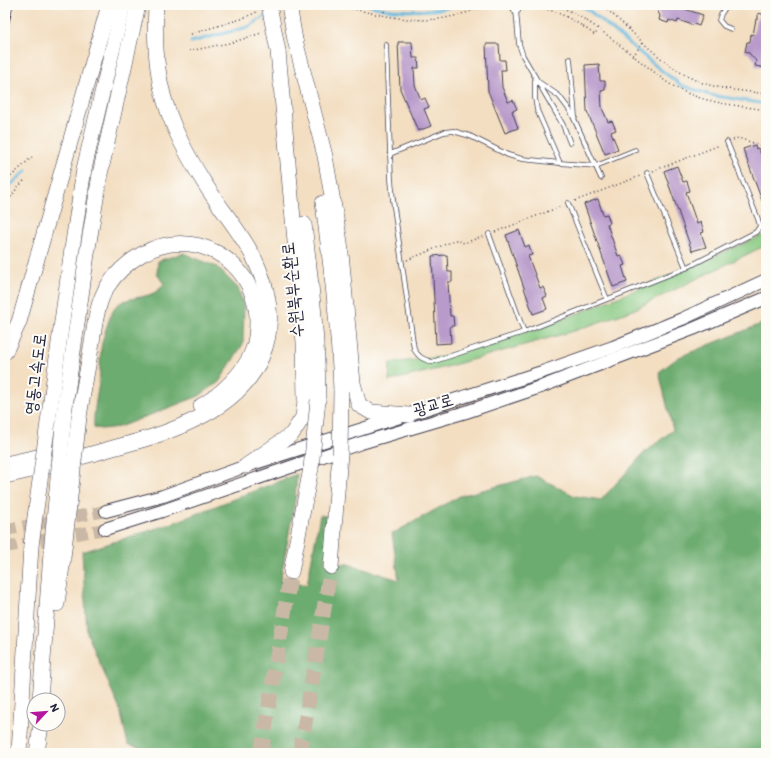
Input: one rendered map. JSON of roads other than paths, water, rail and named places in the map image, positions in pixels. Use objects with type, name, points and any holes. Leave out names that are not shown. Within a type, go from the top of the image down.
[{"type":"highway","points":[[5,352],[19,322],[109,5]]},
{"type":"highway","name":"영동고속도로","points":[[19,753],[31,546],[70,263],[84,169],[123,5]]},
{"type":"highway","name":"영동고속도로","points":[[41,692],[72,415],[87,254],[100,174],[138,5]]},
{"type":"highway","points":[[5,476],[150,438],[194,420],[220,405],[240,388],[256,369],[265,351],[269,317],[266,291],[255,259],[243,238],[205,185],[188,155],[166,105],[158,69],[155,28],[156,5]]},
{"type":"highway","name":"수원북부순환로","points":[[265,7],[278,51],[302,208],[313,300],[318,361],[318,400],[311,468],[291,572]]},
{"type":"highway","points":[[294,7],[296,40],[323,202],[339,353],[340,454],[331,567]]},
{"type":"highway","points":[[296,40],[325,156],[337,226],[353,383],[359,405],[371,412],[409,415]]},
{"type":"highway","points":[[246,466],[292,434],[303,417],[305,401],[304,342],[278,51]]},
{"type":"highway","points":[[5,464],[85,446],[161,424],[200,406],[223,390],[249,358],[254,347],[257,331],[256,309],[253,294],[242,273],[236,266],[221,255],[207,248],[196,245],[175,243],[146,252],[121,270],[107,288],[99,307],[72,415]]},
{"type":"highway","points":[[45,692],[57,556]]},
{"type":"highway","points":[[36,753],[38,732]]},
{"type":"main road","name":"광교로","points":[[106,511],[163,496],[246,466],[542,372],[613,347],[682,319],[766,280]]},
{"type":"main road","name":"광교로","points":[[105,529],[361,443],[466,412],[543,386],[693,329],[766,298]]},
{"type":"lane","points":[[728,5],[720,14],[720,20],[724,26],[731,29]]},
{"type":"lane","points":[[515,7],[519,44],[523,56],[535,80],[563,125],[570,143]]},
{"type":"lane","points":[[386,45],[393,200],[414,349],[420,358],[432,362],[524,332],[686,268],[756,232],[760,226],[758,219],[728,142]]},
{"type":"lane","points":[[570,59],[575,119]]},
{"type":"lane","points":[[535,80],[559,96],[564,102],[575,119],[601,178]]},
{"type":"lane","points":[[535,80],[534,98],[537,110],[560,163]]},
{"type":"lane","points":[[390,154],[444,132],[453,131],[470,136],[522,159],[560,163],[596,166],[635,150]]},
{"type":"lane","points":[[647,173],[686,268]]},
{"type":"lane","points":[[568,203],[607,299]]},
{"type":"lane","points":[[489,234],[524,332]]},
{"type":"waterway","points":[[369,5],[378,8],[414,11],[439,9],[459,5]]},
{"type":"waterway","points":[[578,5],[586,8],[681,85],[710,95],[766,104]]},
{"type":"waterway","points":[[191,42],[248,27],[267,15]]},
{"type":"waterway","points":[[5,190],[27,170]]},
{"type":"tunnel","points":[[5,530],[106,511]]},
{"type":"tunnel","points":[[5,547],[105,529]]},
{"type":"tunnel","points":[[300,753],[331,567]]},
{"type":"tunnel","points":[[261,753],[291,572]]},
{"type":"railway","points":[[5,32],[11,5]]}]
